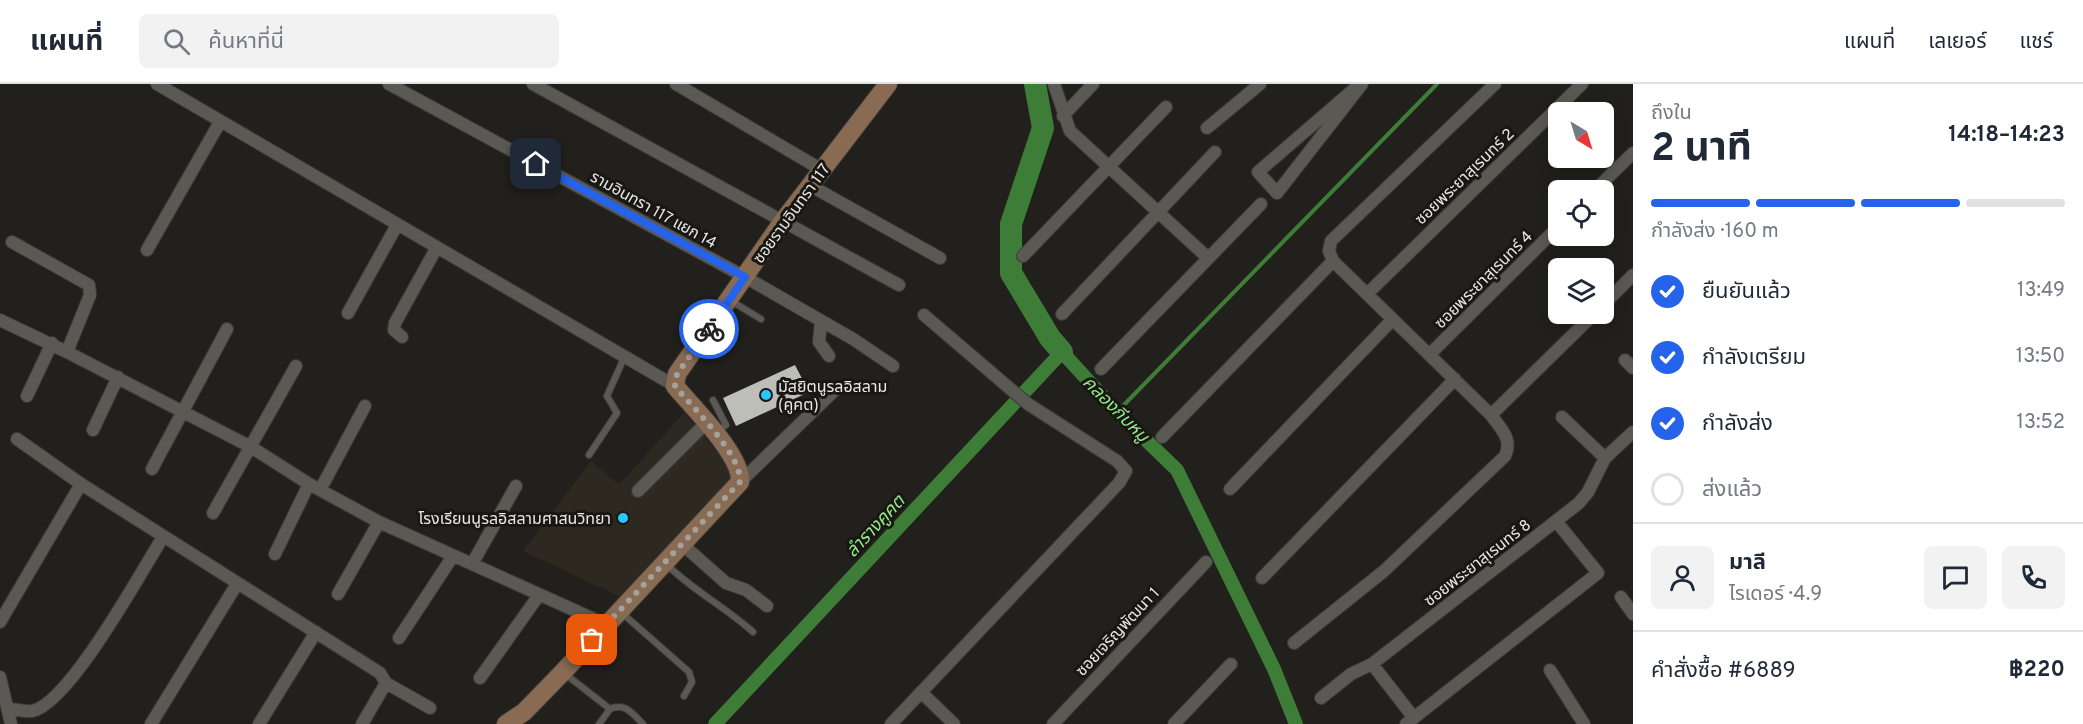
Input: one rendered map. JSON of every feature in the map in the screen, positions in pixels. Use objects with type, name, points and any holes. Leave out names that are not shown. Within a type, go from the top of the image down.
[{"type":"street","points":[[157,84],[342,190],[436,249],[675,386],[738,464],[740,482]]},
{"type":"street","name":"รามอินทรา 117 แยก 14","points":[[389,84],[745,277],[893,366]]},
{"type":"street","points":[[533,84],[899,285]]},
{"type":"street","points":[[676,84],[822,170]]},
{"type":"street","points":[[1054,84],[1070,131],[1208,258]]},
{"type":"street","points":[[1063,116],[1093,84]]},
{"type":"street","points":[[1207,128],[1260,84]]},
{"type":"street","points":[[1361,84],[1276,193],[1258,172],[1361,84]]},
{"type":"street","points":[[1294,643],[1384,571],[1506,456],[1510,446],[1491,415],[1368,292],[1333,261],[1329,251],[1331,241],[1495,84]]},
{"type":"street","name":"ซอยรามอินทรา 117","points":[[675,386],[677,374],[783,221],[811,186],[881,86]]},
{"type":"street","name":"ซอยพระยาสุเรนทร์ 2","points":[[1368,292],[1576,86]]},
{"type":"street","points":[[1023,256],[1166,107]]},
{"type":"street","points":[[147,250],[220,122]]},
{"type":"street","points":[[1062,314],[1215,152]]},
{"type":"street","points":[[1605,180],[1633,153]]},
{"type":"street","points":[[811,186],[940,258]]},
{"type":"street","points":[[1101,369],[1261,204]]},
{"type":"street","points":[[348,313],[397,225]]},
{"type":"street","name":"ซอยพระยาสุเรนทร์ 4","points":[[1430,354],[1548,237]]},
{"type":"street","points":[[12,242],[89,285],[90,295],[67,352]]},
{"type":"street","points":[[402,337],[394,330],[395,323],[436,249]]},
{"type":"street","points":[[1162,437],[1333,261]]},
{"type":"street","points":[[1614,294],[1633,274]]},
{"type":"street","points":[[891,724],[1125,476],[1126,471],[1117,461],[1028,404],[924,315]]},
{"type":"street","points":[[1230,489],[1393,319]]},
{"type":"street","points":[[0,320],[52,343],[183,410],[379,522],[607,625]]},
{"type":"street","points":[[821,321],[819,342],[829,356]]},
{"type":"street","points":[[1491,415],[1584,324]]},
{"type":"street","points":[[152,469],[227,329]]},
{"type":"street","points":[[27,396],[52,343]]},
{"type":"street","points":[[213,513],[296,366]]},
{"type":"street","points":[[93,430],[118,377]]},
{"type":"street","points":[[1262,578],[1455,379]]},
{"type":"street","points":[[506,724],[524,712],[740,482],[835,390]]},
{"type":"street","points":[[320,490],[365,406]]},
{"type":"street","points":[[1562,417],[1605,458]]},
{"type":"street","points":[[638,491],[710,429]]},
{"type":"street","name":"ซอยพระยาสุเรนทร์ 8","points":[[1321,698],[1351,674],[1372,664],[1556,521],[1588,492],[1605,458],[1633,432]]},
{"type":"street","points":[[17,439],[81,484],[380,674],[386,683],[430,708]]},
{"type":"street","points":[[0,622],[81,484]]},
{"type":"street","points":[[275,554],[309,484]]},
{"type":"street","points":[[472,564],[516,486]]},
{"type":"street","points":[[1372,664],[1410,721],[1598,573],[1556,521]]},
{"type":"street","points":[[338,594],[379,522]]},
{"type":"street","points":[[9,709],[32,711],[48,702],[74,677],[163,537]]},
{"type":"street","points":[[682,544],[726,583],[746,590],[767,606]]},
{"type":"street","points":[[399,638],[453,556]]},
{"type":"street","name":"ซอยเจริญพัฒนา 1","points":[[1053,724],[1206,562]]},
{"type":"street","points":[[151,724],[237,584]]},
{"type":"street","points":[[480,678],[539,595]]},
{"type":"street","points":[[1620,597],[1633,614]]},
{"type":"street","points":[[259,724],[316,632]]},
{"type":"street","points":[[1174,724],[1231,664]]},
{"type":"street","points":[[1550,670],[1584,724]]},
{"type":"street","points":[[0,677],[11,724]]},
{"type":"street","points":[[362,724],[386,683]]},
{"type":"street","points":[[921,692],[954,724]]},
{"type":"lane","points":[[729,300],[761,319]]},
{"type":"lane","points":[[589,455],[617,413],[607,396],[624,358]]},
{"type":"lane","points":[[710,429],[726,425],[713,400]]},
{"type":"lane","points":[[664,563],[699,594],[732,613],[753,632]]},
{"type":"lane","points":[[620,610],[689,672],[692,682],[684,696]]},
{"type":"lane","points":[[563,672],[610,709]]},
{"type":"lane","points":[[599,724],[610,709],[621,706],[643,724]]},
{"type":"shaded area","name":"โรงเรียนนูรลอิสลามศาสนวิทยา","points":[[684,413],[733,471],[732,482],[621,597],[523,551],[591,461],[619,485]]},
{"type":"building","name":"มัสยิตนูรลอิสลาม (คูคต)","points":[[795,365],[809,392],[736,426],[723,398]]},
{"type":"waterway","name":"คลองกีบหมู","points":[[1035,84],[1043,128],[1011,224],[1011,273],[1050,338],[1062,352]]},
{"type":"waterway","points":[[1117,412],[1437,84]]},
{"type":"waterway","name":"ลำรางคูคต","points":[[715,724],[1062,352],[1117,412],[1177,470],[1274,669],[1296,724]]},
{"type":"way so far","points":[[592,640],[740,482],[741,472],[732,455],[675,386],[677,374],[709,329]]},
{"type":"place","name":"มัสยิตนูรลอิสลาม (คูคต)","points":[[766,395]]},
{"type":"place","name":"โรงเรียนนูรลอิสลามศาสนวิทยา","points":[[623,518]]},
{"type":"route","points":[[536,164],[745,277],[709,329]]}]
